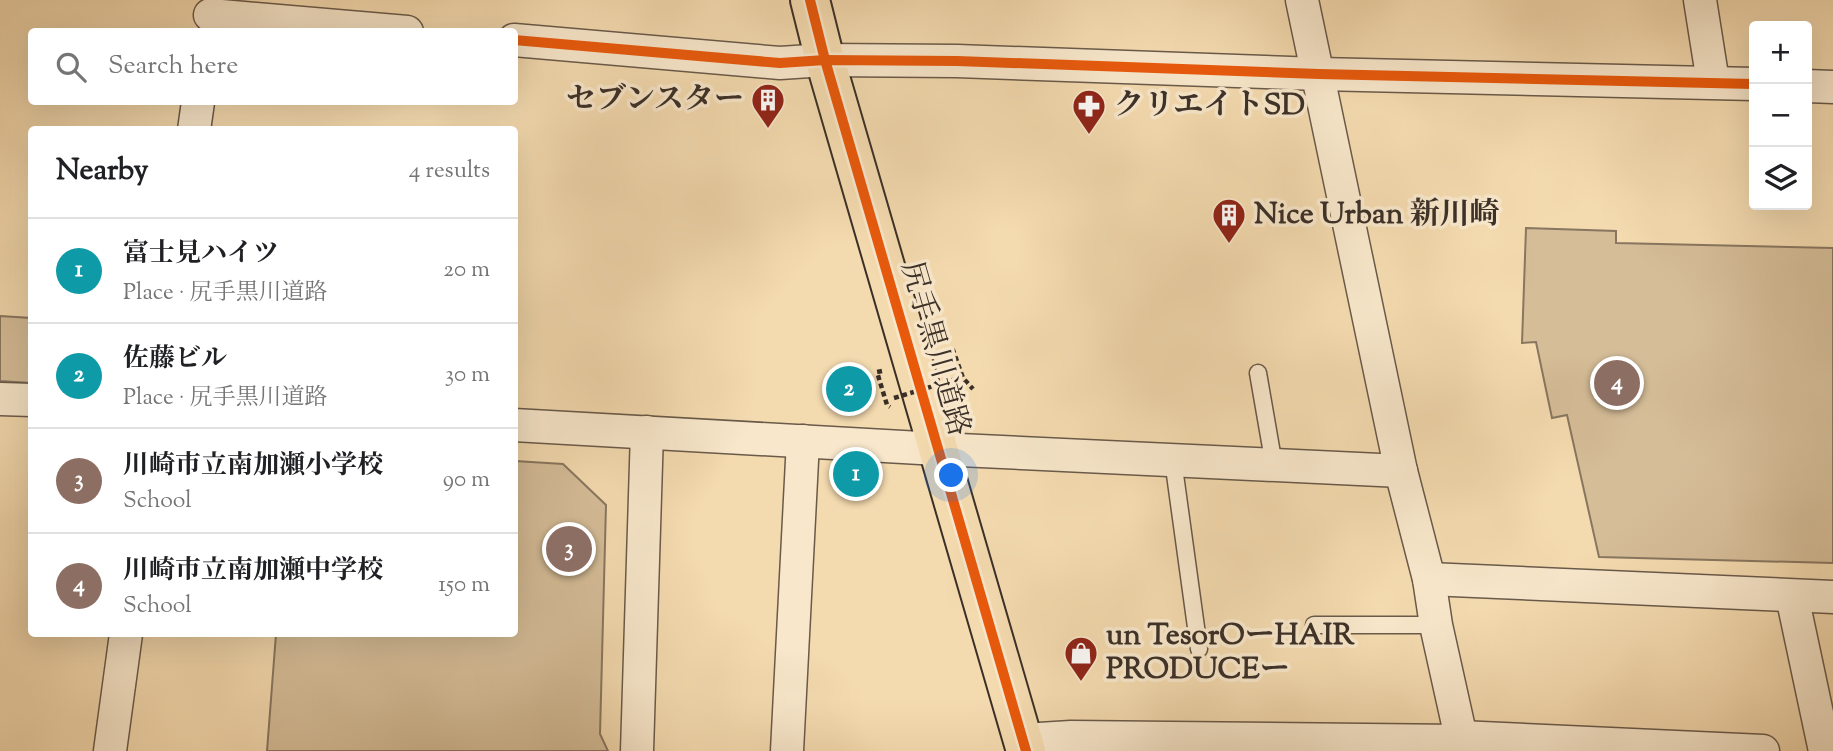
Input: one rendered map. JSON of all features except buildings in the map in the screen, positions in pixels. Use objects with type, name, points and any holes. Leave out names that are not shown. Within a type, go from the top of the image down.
[{"type":"main road","name":"尻手黒川道路","points":[[810,0],[825,60],[1024,746]]},
{"type":"street","points":[[1302,0],[1401,471],[1429,579],[1436,625],[1462,743]]},
{"type":"street","points":[[1700,0],[1713,82]]},
{"type":"street","points":[[210,16],[358,28]]},
{"type":"street","points":[[518,40],[780,62],[957,61],[1319,74],[1749,83]]},
{"type":"street","points":[[1812,86],[1833,87]]},
{"type":"street","points":[[195,126],[198,105]]},
{"type":"street","points":[[0,399],[28,400]]},
{"type":"street","points":[[518,425],[1401,471]]},
{"type":"street","points":[[637,751],[647,432]]},
{"type":"street","points":[[787,751],[803,441]]},
{"type":"street","points":[[1429,579],[1833,597]]},
{"type":"street","points":[[1792,596],[1825,751]]},
{"type":"street","points":[[110,751],[126,637]]},
{"type":"street","points":[[1024,746],[1071,737],[1763,751]]},
{"type":"lane","points":[[1258,373],[1274,465]]},
{"type":"lane","points":[[1173,460],[1199,649]]},
{"type":"lane","points":[[1314,625],[1436,625]]},
{"type":"path","points":[[894,398],[956,379],[947,351],[953,350],[963,378],[972,389]]},
{"type":"shaded area","points":[[1526,228],[1616,231],[1616,243],[1833,248],[1833,563],[1599,557],[1567,415],[1552,418],[1536,342],[1522,343]]},
{"type":"shaded area","points":[[0,316],[28,318],[28,383],[0,381]]},
{"type":"shaded area","points":[[518,461],[563,464],[606,505],[600,734],[608,751],[267,751],[276,637],[518,637]]},
{"type":"cycle path","points":[[810,0],[825,60],[1026,751]]},
{"type":"cycle path","points":[[518,40],[780,63],[825,60],[957,61],[1319,74],[1749,84]]},
{"type":"place","name":"セブンスター","points":[[768,130]]},
{"type":"place","name":"クリエイトSD","points":[[1089,136]]},
{"type":"place","name":"Nice Urban 新川崎","points":[[1229,245]]},
{"type":"place","name":"川崎市立南加瀬中学校","points":[[1617,383]]},
{"type":"place","name":"佐藤ビル","points":[[849,389]]},
{"type":"place","name":"富士見ハイツ","points":[[856,474]]},
{"type":"place","name":"川崎市立南加瀬小学校","points":[[569,549]]},
{"type":"place","name":"un TesorOーHAIR PRODUCEー","points":[[1081,683]]}]
